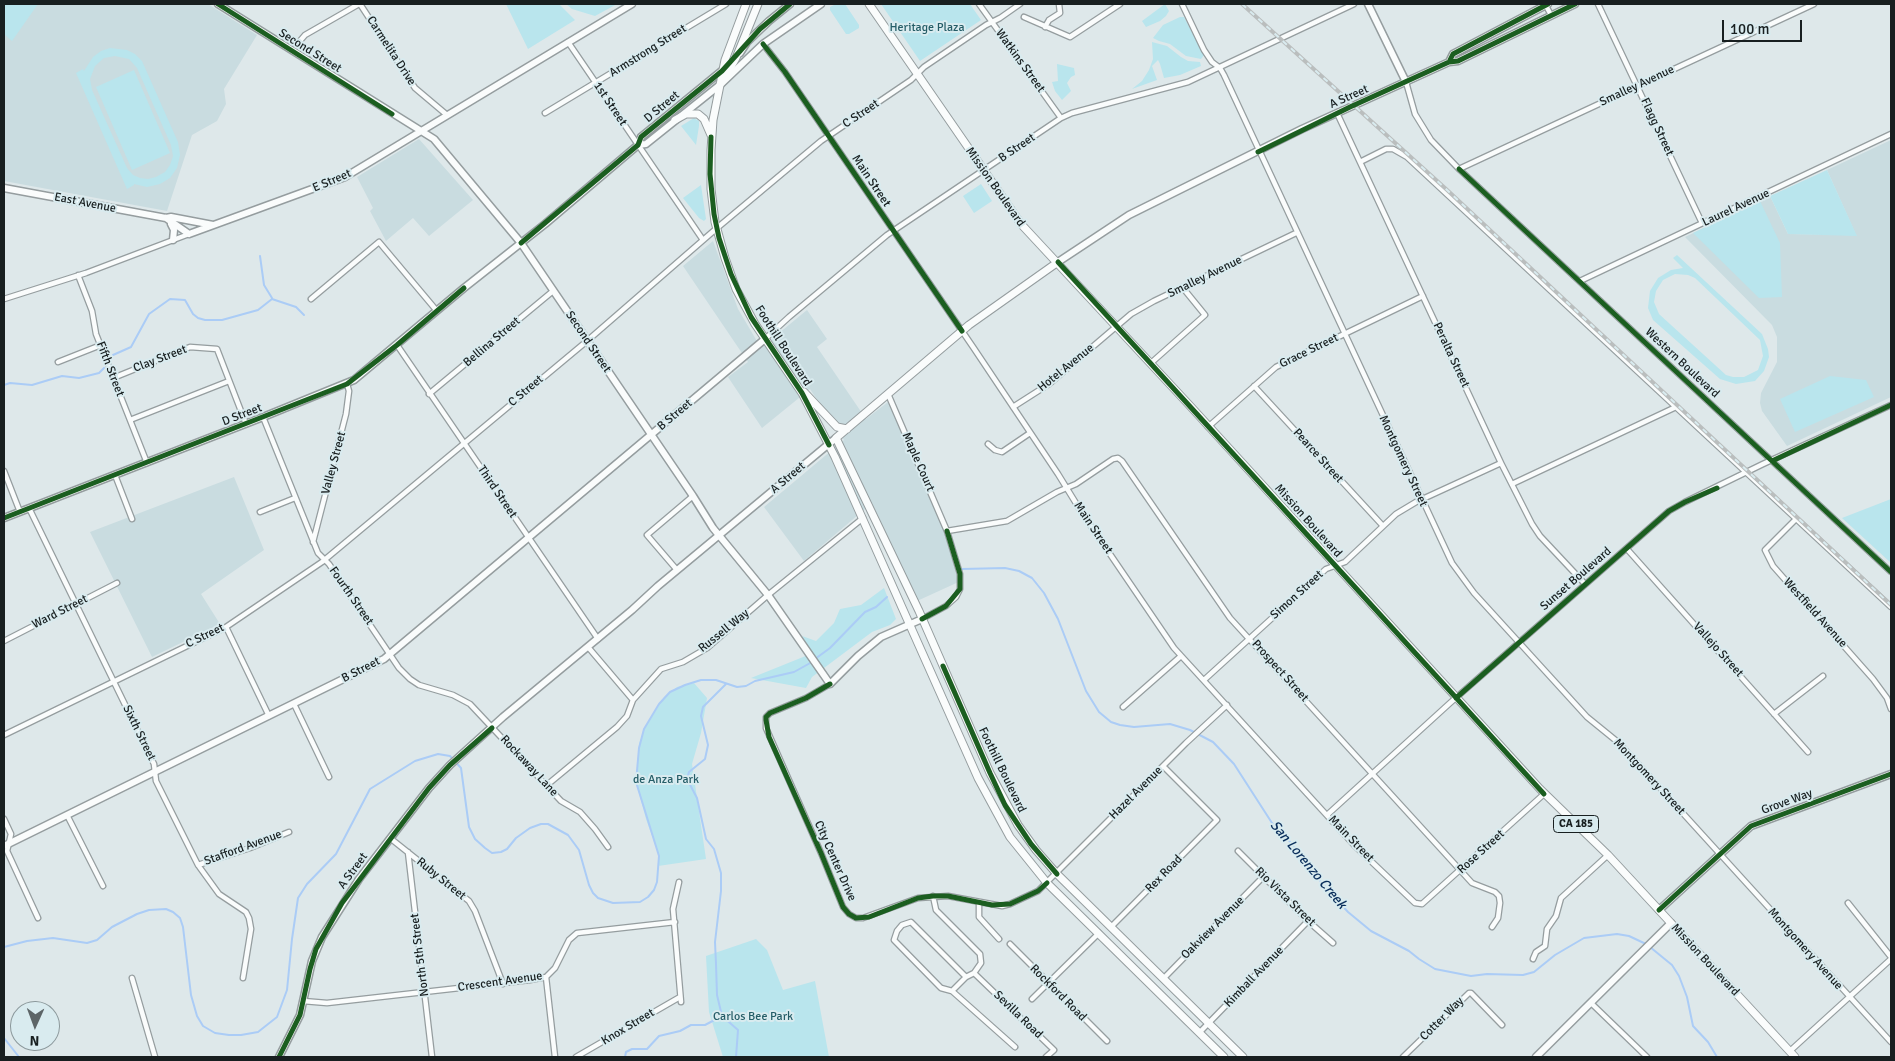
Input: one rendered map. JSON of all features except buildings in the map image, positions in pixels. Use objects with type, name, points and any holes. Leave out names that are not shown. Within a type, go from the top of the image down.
[{"type":"main road","name":"Foothill Boulevard","points":[[746,4],[726,54],[712,137],[711,189],[717,228],[733,282],[764,339],[793,381],[829,445],[863,517],[988,799],[1012,840],[1047,883],[1224,1057]]},
{"type":"main road","name":"Foothill Boulevard","points":[[721,84],[736,58],[758,4]]},
{"type":"main road","name":"Mission Boulevard","points":[[869,4],[1015,217],[1151,363],[1544,794],[1608,855],[1792,1054]]},
{"type":"main road","points":[[675,120],[686,114],[698,114],[704,119],[712,137]]},
{"type":"main road","name":"A Street","points":[[836,438],[962,331],[998,303],[1058,262]]},
{"type":"main road","points":[[793,381],[836,426],[847,429]]},
{"type":"main road","name":"Foothill Boulevard","points":[[836,438],[922,620],[1002,800],[1031,844],[1057,874],[1243,1057]]},
{"type":"street","name":"Second Street","points":[[218,4],[434,140],[521,243],[693,496],[718,536],[768,595],[830,684]]},
{"type":"street","points":[[298,42],[305,34],[360,4]]},
{"type":"street","name":"Carmelita Drive","points":[[360,4],[415,88],[448,115]]},
{"type":"street","name":"E Street","points":[[4,300],[78,275],[345,177],[632,4]]},
{"type":"street","name":"Armstrong Street","points":[[544,113],[726,4]]},
{"type":"street","name":"D Street","points":[[4,518],[347,384],[397,345],[638,145],[641,137],[722,71],[736,58],[760,29],[790,4]]},
{"type":"street","name":"D Street","points":[[638,145],[646,144],[721,84],[764,44],[821,4]]},
{"type":"street","name":"Watkins Street","points":[[979,4],[1061,118]]},
{"type":"street","name":"C Street","points":[[4,735],[226,627],[325,560],[828,136],[917,74],[925,66],[1020,4]]},
{"type":"street","points":[[1045,27],[1049,20],[1060,12],[1060,4]]},
{"type":"street","points":[[1024,17],[1070,37],[1114,6],[1120,4]]},
{"type":"street","name":"Montgomery Street","points":[[1182,4],[1204,50],[1212,62],[1220,68],[1447,553],[1462,578],[1587,716],[1619,743],[1720,854]]},
{"type":"street","name":"B Street","points":[[6,845],[375,664],[390,654],[795,311],[893,231],[1061,118],[1072,113],[1188,82],[1354,4]]},
{"type":"street","points":[[1368,4],[1406,82]]},
{"type":"street","points":[[1546,4],[1551,15]]},
{"type":"street","name":"A Street","points":[[1449,62],[1454,54],[1546,4]]},
{"type":"street","name":"A Street","points":[[1058,262],[1129,215],[1337,113],[1449,62],[1458,61],[1575,4]]},
{"type":"street","name":"Flagg Street","points":[[1598,4],[1702,223]]},
{"type":"street","name":"Smalley Avenue","points":[[1459,169],[1814,4]]},
{"type":"street","name":"1st Street","points":[[568,42],[703,240]]},
{"type":"street","name":"Main Street","points":[[764,44],[962,331],[1165,634],[1182,656],[1326,815],[1415,902]]},
{"type":"street","name":"Western Boulevard","points":[[1406,82],[1415,114],[1431,140],[1459,169],[1891,572]]},
{"type":"street","name":"Peralta Street","points":[[1337,113],[1501,463],[1536,530],[1584,584]]},
{"type":"street","name":"Laurel Avenue","points":[[1580,281],[1891,134]]},
{"type":"street","points":[[1360,162],[1386,149],[1393,149],[1407,157],[1891,607]]},
{"type":"street","name":"East Avenue","points":[[4,188],[168,220],[189,234]]},
{"type":"street","name":"East Avenue","points":[[168,220],[171,217],[214,225]]},
{"type":"street","points":[[168,220],[174,230],[173,240]]},
{"type":"street","points":[[185,220],[191,226],[189,234]]},
{"type":"street","name":"Smalley Avenue","points":[[1117,326],[1131,314],[1296,233]]},
{"type":"street","points":[[311,299],[379,242],[437,311]]},
{"type":"street","name":"Fifth Street","points":[[78,275],[92,310],[101,345],[147,463]]},
{"type":"street","points":[[1151,363],[1205,315],[1183,288]]},
{"type":"street","name":"Bellina Street","points":[[430,394],[554,291]]},
{"type":"street","name":"Grace Street","points":[[1208,427],[1276,367],[1423,296]]},
{"type":"street","name":"Hotel Avenue","points":[[1013,407],[1049,384],[1117,326]]},
{"type":"street","points":[[58,362],[101,345]]},
{"type":"street","name":"Third Street","points":[[397,345],[598,639]]},
{"type":"street","name":"Clay Street","points":[[114,378],[190,347],[217,349],[246,424]]},
{"type":"street","points":[[130,420],[229,381]]},
{"type":"street","name":"Valley Street","points":[[313,542],[346,414],[349,391],[347,384]]},
{"type":"street","name":"Pearce Street","points":[[1254,386],[1382,526]]},
{"type":"street","name":"Maple Court","points":[[888,394],[948,531]]},
{"type":"street","name":"Sunset Boulevard","points":[[1326,815],[1584,584],[1669,511],[1891,405]]},
{"type":"street","points":[[1512,484],[1676,407]]},
{"type":"street","name":"Fourth Street","points":[[264,417],[318,552],[403,673],[414,683],[424,688],[454,695],[466,702],[492,728]]},
{"type":"street","points":[[988,444],[995,450],[1002,452],[1030,433]]},
{"type":"street","name":"A Street","points":[[278,1057],[296,1023],[312,962],[322,937],[342,903],[429,788],[466,750],[677,570],[836,438]]},
{"type":"street","name":"Prospect Street","points":[[1066,488],[1076,484],[1113,459],[1118,458],[1132,475],[1230,618],[1472,883],[1495,892],[1499,896],[1498,918],[1492,927]]},
{"type":"street","name":"Simon Street","points":[[1204,680],[1326,569],[1344,562],[1396,514],[1501,463]]},
{"type":"street","points":[[4,471],[20,512]]},
{"type":"street","points":[[115,475],[132,519]]},
{"type":"street","points":[[948,531],[1007,521],[1066,488]]},
{"type":"street","points":[[677,570],[647,535],[693,496]]},
{"type":"street","points":[[260,512],[295,498]]},
{"type":"street","name":"Sixth Street","points":[[29,508],[154,764],[156,781],[198,865],[219,894],[246,912],[249,918],[250,929],[243,978]]},
{"type":"street","name":"Russell Way","points":[[547,785],[617,727],[627,716],[633,700],[661,670],[682,662],[706,648],[863,517]]},
{"type":"street","name":"Westfield Avenue","points":[[1796,519],[1766,550],[1773,566],[1873,679],[1887,698],[1891,709]]},
{"type":"street","name":"City Center Drive","points":[[948,531],[960,574],[960,589],[956,597],[946,606],[922,620],[881,637],[858,656],[830,684],[806,698],[770,714],[766,717],[769,737],[843,907],[856,918],[863,918],[918,898],[933,896],[948,896],[1002,906],[1038,891],[1047,883]]},
{"type":"street","name":"Vallejo Street","points":[[1627,549],[1808,752]]},
{"type":"street","name":"Ward Street","points":[[4,641],[117,583]]},
{"type":"street","points":[[226,627],[269,716]]},
{"type":"street","points":[[588,647],[633,700]]},
{"type":"street","points":[[1123,707],[1182,656]]},
{"type":"street","points":[[1774,714],[1823,676]]},
{"type":"street","points":[[294,704],[329,777]]},
{"type":"street","name":"Hazel Avenue","points":[[1047,883],[1209,720],[1227,705]]},
{"type":"street","name":"Rockaway Lane","points":[[492,728],[561,801],[580,812],[608,847]]},
{"type":"street","name":"Rex Road","points":[[1111,927],[1216,820],[1163,766]]},
{"type":"street","name":"Grove Way","points":[[1659,910],[1745,831],[1758,823],[1891,774]]},
{"type":"street","name":"Rose Street","points":[[1415,902],[1420,904],[1426,902],[1544,794]]},
{"type":"street","points":[[67,815],[103,886]]},
{"type":"street","points":[[4,819],[11,834],[6,845],[7,851],[38,918]]},
{"type":"street","name":"Stafford Avenue","points":[[198,865],[250,848],[289,832]]},
{"type":"street","name":"Ruby Street","points":[[390,838],[469,901],[503,984]]},
{"type":"street","name":"Rio Vista Street","points":[[1238,851],[1308,921],[1333,943]]},
{"type":"street","name":"North 5th Street","points":[[408,852],[432,1057]]},
{"type":"street","name":"Montgomery Avenue","points":[[1720,854],[1848,997],[1891,1042]]},
{"type":"street","points":[[1533,959],[1536,952],[1545,946],[1548,929],[1556,916],[1561,898],[1608,855]]},
{"type":"street","name":"Oakview Avenue","points":[[1163,979],[1263,877]]},
{"type":"street","points":[[674,922],[673,909],[679,882]]},
{"type":"street","points":[[933,896],[936,910],[980,954],[981,964],[974,973],[966,977],[952,991]]},
{"type":"street","points":[[980,902],[979,917],[1000,938]]},
{"type":"street","points":[[1792,1054],[1848,997],[1891,958],[1848,903]]},
{"type":"street","name":"Kimball Avenue","points":[[1199,1033],[1308,921]]},
{"type":"street","name":"Crescent Avenue","points":[[303,1001],[314,1004],[327,1004],[503,984],[546,977],[555,968],[569,940],[578,934],[674,922]]},
{"type":"street","name":"Knox Street","points":[[576,1057],[680,999],[674,922]]},
{"type":"street","points":[[966,977],[911,922],[902,925],[896,931],[894,940],[941,988],[952,991],[1015,1048]]},
{"type":"street","points":[[1536,1057],[1671,923]]},
{"type":"street","points":[[1032,999],[1099,933]]},
{"type":"street","name":"Rockford Road","points":[[1010,944],[1107,1041]]},
{"type":"street","name":"Sevilla Road","points":[[974,973],[1054,1050],[1046,1056]]},
{"type":"street","points":[[546,977],[555,1057]]},
{"type":"street","points":[[132,978],[155,1057]]},
{"type":"street","name":"Cotter Way","points":[[1403,1057],[1469,993],[1502,1025]]},
{"type":"street","points":[[1591,1003],[1647,1057]]},
{"type":"shaded area","points":[[4,4],[208,4],[257,35],[224,89],[226,104],[217,121],[192,135],[167,211],[4,181]]},
{"type":"shaded area","points":[[419,139],[473,200],[429,236],[413,218],[386,241],[370,211],[373,208],[357,177]]},
{"type":"shaded area","points":[[1891,140],[1891,397],[1787,446],[1762,411],[1760,403],[1761,393],[1777,362],[1777,337],[1772,325],[1685,237],[1770,196],[1788,234],[1856,235],[1827,170]]},
{"type":"shaded area","points":[[713,241],[738,309],[761,348],[807,310],[827,339],[817,347],[866,419],[888,402],[945,531],[948,546],[963,580],[917,601],[872,503],[804,561],[764,507],[844,440],[810,389],[762,428],[728,377],[748,362],[683,266]]},
{"type":"shaded area","points":[[234,477],[264,550],[201,594],[220,624],[152,657],[90,532]]},
{"type":"green space","points":[[4,4],[38,4],[12,41],[4,34]]},
{"type":"green space","points":[[506,4],[559,4],[575,20],[528,49]]},
{"type":"green space","points":[[566,4],[617,4],[595,16],[572,9]]},
{"type":"green space","points":[[836,4],[845,4],[859,25],[859,28],[846,34],[830,10],[830,7]]},
{"type":"green space","name":"Heritage Plaza","points":[[881,4],[970,4],[981,20],[920,61]]},
{"type":"green space","points":[[1165,4],[1169,11],[1166,16],[1146,27],[1142,21]]},
{"type":"green space","points":[[1184,17],[1204,55],[1201,59],[1186,56],[1170,44],[1153,38],[1163,25]]},
{"type":"green space","points":[[1152,42],[1167,46],[1188,61],[1200,62],[1201,66],[1180,75],[1164,78],[1158,60],[1152,66],[1157,80],[1132,89],[1142,81],[1149,70],[1153,59]]},
{"type":"green space","points":[[110,48],[127,50],[135,54],[142,61],[178,142],[180,155],[177,168],[170,178],[160,184],[147,187],[134,184],[127,189],[76,73],[83,69],[84,71],[93,57],[101,51]],"holes":[[[115,56],[129,59],[137,68],[171,145],[173,156],[165,172],[148,179],[133,175],[127,168],[92,90],[90,79],[95,66],[104,58]]]},
{"type":"green space","points":[[1057,64],[1074,68],[1075,75],[1067,83],[1071,91],[1062,100],[1055,91],[1052,82],[1058,81]]},
{"type":"green space","points":[[134,70],[170,153],[132,170],[96,87]]},
{"type":"green space","points":[[694,118],[699,121],[696,145],[681,126]]},
{"type":"green space","points":[[1827,170],[1857,236],[1788,234],[1770,196]]},
{"type":"green space","points":[[981,184],[992,201],[974,213],[963,196]]},
{"type":"green space","points":[[701,185],[706,219],[704,221],[699,218],[683,198]]},
{"type":"green space","points":[[1760,201],[1780,243],[1782,297],[1759,298],[1693,233]]},
{"type":"green space","points":[[1677,255],[1762,334],[1769,357],[1764,371],[1755,381],[1736,384],[1720,379],[1653,320],[1648,308],[1650,291],[1658,278],[1671,270],[1683,268],[1673,258]],"holes":[[[1675,274],[1688,275],[1695,278],[1760,340],[1763,356],[1758,370],[1744,377],[1726,375],[1659,314],[1654,302],[1656,291],[1663,280]]]},
{"type":"green space","points":[[1830,376],[1866,380],[1874,397],[1795,432],[1780,399]]},
{"type":"green space","points":[[1891,499],[1891,563],[1842,518]]},
{"type":"green space","points":[[884,588],[896,619],[890,625],[872,632],[812,677],[806,688],[751,678],[813,653],[802,636],[816,641],[834,623],[840,609],[861,605]]},
{"type":"green space","name":"de Anza Park","points":[[694,683],[707,698],[701,733],[692,764],[706,859],[658,866],[658,853],[636,782],[639,744],[644,729],[664,697],[677,687]]},
{"type":"green space","name":"Carlos Bee Park","points":[[756,939],[767,950],[783,990],[815,981],[829,1057],[723,1057],[709,1012],[706,956]]},
{"type":"waterway","points":[[260,256],[264,285],[272,298]]},
{"type":"waterway","points":[[113,355],[131,347],[149,314],[170,299],[185,300],[193,314],[205,320],[222,320],[258,310],[272,299],[296,307],[304,315]]},
{"type":"waterway","points":[[4,385],[10,383],[32,385],[62,376],[79,378],[99,373],[104,368]]},
{"type":"waterway","name":"San Lorenzo Creek","points":[[962,569],[1005,568],[1019,571],[1032,578],[1044,593],[1058,619],[1086,691],[1099,712],[1111,722],[1120,725],[1134,727],[1170,724],[1190,730],[1213,742],[1234,764],[1272,823],[1348,912],[1371,931],[1409,951],[1435,969],[1471,976],[1487,974],[1523,975],[1534,972],[1555,955],[1584,938],[1617,934],[1629,936],[1646,944]]},
{"type":"waterway","name":"San Lorenzo Creek","points":[[815,659],[830,648],[865,612],[876,607],[887,597]]},
{"type":"waterway","name":"San Lorenzo Creek","points":[[4,947],[27,941],[53,938],[87,943],[97,940],[112,927],[137,914],[149,910],[166,909],[180,918],[183,927],[191,995],[197,1016],[203,1026],[215,1033],[229,1035],[258,1032],[277,1017],[287,990],[298,898],[307,884],[336,854],[370,789],[415,761],[438,754],[450,756],[461,768],[469,827],[475,839],[485,848],[492,853],[501,852],[507,849],[516,838],[530,828],[541,824],[548,824],[568,835],[579,850],[589,885],[598,898],[613,903],[640,902],[654,890],[657,882],[659,856],[636,782],[639,748],[644,729],[659,704],[670,692],[701,680],[716,680],[737,687],[746,686],[755,681],[794,672],[812,662]]},
{"type":"waterway","points":[[722,1016],[717,995],[715,942],[721,891],[721,873],[714,849],[706,839],[697,798],[687,779],[689,772],[705,759],[708,745],[701,716],[703,707],[726,684]]},
{"type":"waterway","name":"San Lorenzo Creek","points":[[1650,947],[1672,965],[1679,976],[1687,997],[1693,1026],[1708,1042],[1717,1057]]},
{"type":"waterway","points":[[722,1016],[738,1030],[736,1057]]},
{"type":"waterway","points":[[625,1057],[626,1052],[632,1049],[647,1049],[659,1036],[680,1031],[691,1025],[705,1025],[722,1016]]},
{"type":"waterway","name":"San Lorenzo Creek","points":[[4,1038],[19,1057]]},
{"type":"railway","points":[[1242,4],[1446,189],[1891,605]]},
{"type":"cycle path","points":[[218,4],[392,114]]},
{"type":"cycle path","points":[[521,243],[638,145],[641,137],[722,71],[760,29],[790,4]]},
{"type":"cycle path","points":[[1450,60],[1453,54],[1548,4]]},
{"type":"cycle path","points":[[1258,152],[1350,107],[1449,62],[1458,61],[1575,4]]},
{"type":"cycle path","points":[[763,44],[785,72],[962,331]]},
{"type":"cycle path","points":[[711,137],[710,174],[714,214],[719,238],[731,274],[751,317],[802,393],[829,445]]},
{"type":"cycle path","points":[[1459,169],[1891,572]]},
{"type":"cycle path","points":[[1058,262],[1544,794]]},
{"type":"cycle path","points":[[4,518],[347,384],[397,345],[464,288]]},
{"type":"cycle path","points":[[1772,461],[1891,405]]},
{"type":"cycle path","points":[[1456,698],[1669,511],[1717,488]]},
{"type":"cycle path","points":[[922,619],[946,606],[960,589],[960,574],[947,531]]},
{"type":"cycle path","points":[[943,666],[1005,805],[1031,844],[1057,874]]},
{"type":"cycle path","points":[[830,684],[806,698],[770,713],[766,720],[769,737],[843,907],[849,914],[856,918],[869,917],[918,898],[933,896],[948,896],[992,905],[1010,904],[1038,891],[1047,883]]},
{"type":"cycle path","points":[[279,1057],[300,1015],[316,949],[342,903],[429,788],[450,765],[492,728]]},
{"type":"cycle path","points":[[1659,910],[1751,826],[1891,774]]}]
